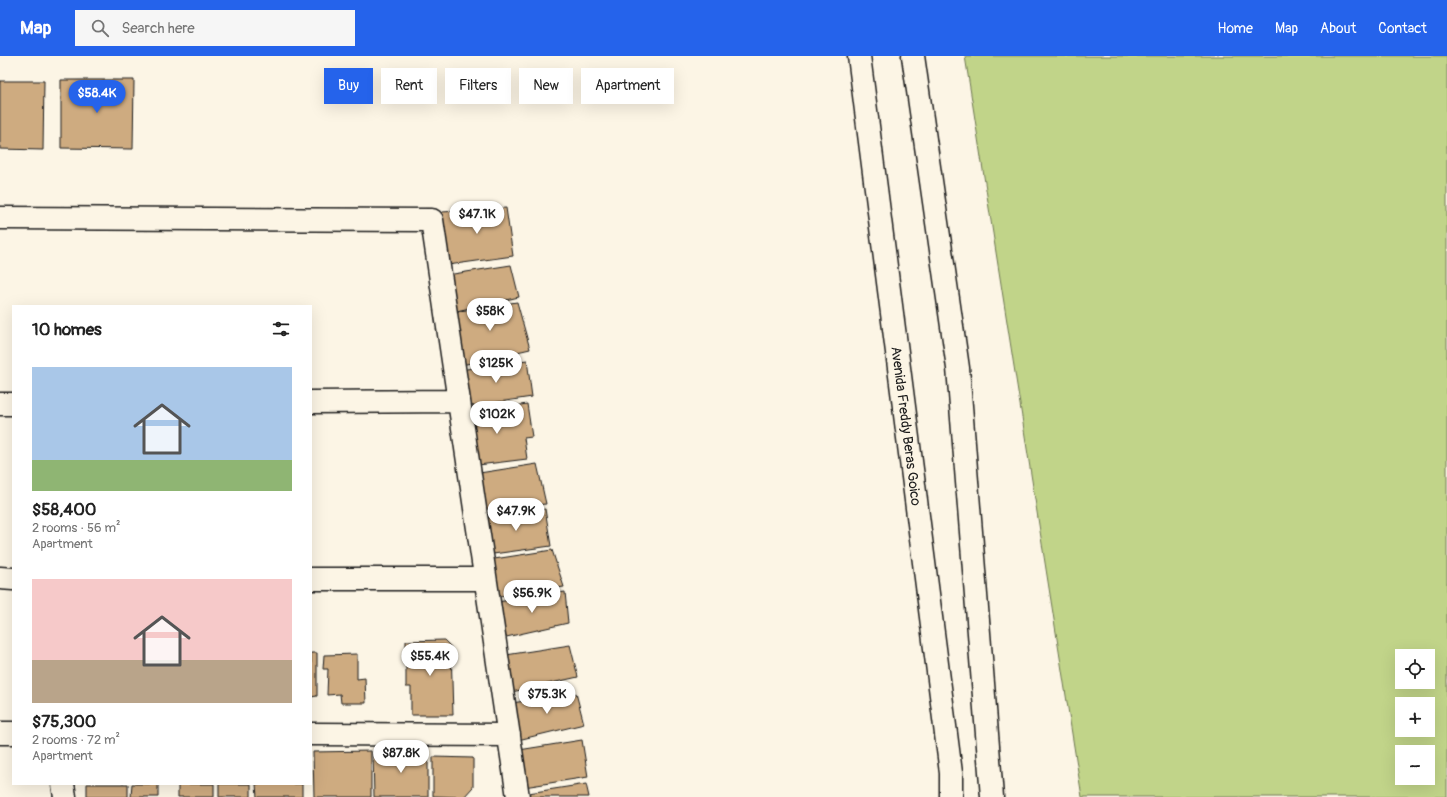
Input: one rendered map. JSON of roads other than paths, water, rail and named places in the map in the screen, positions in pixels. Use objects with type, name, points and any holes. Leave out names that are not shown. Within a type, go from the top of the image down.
[{"type":"street","name":"Avenida Freddy Beras Goico","points":[[859,56],[952,797]]},
{"type":"street","points":[[913,56],[958,368],[992,797]]},
{"type":"street","points":[[0,218],[432,220],[518,797]]},
{"type":"street","points":[[312,402],[459,401]]},
{"type":"street","points":[[0,404],[12,404]]},
{"type":"street","points":[[0,578],[12,579]]},
{"type":"street","points":[[312,579],[485,579]]},
{"type":"street","points":[[0,733],[12,733]]},
{"type":"street","points":[[312,734],[509,735]]},
{"type":"street","points":[[63,785],[65,797]]}]
